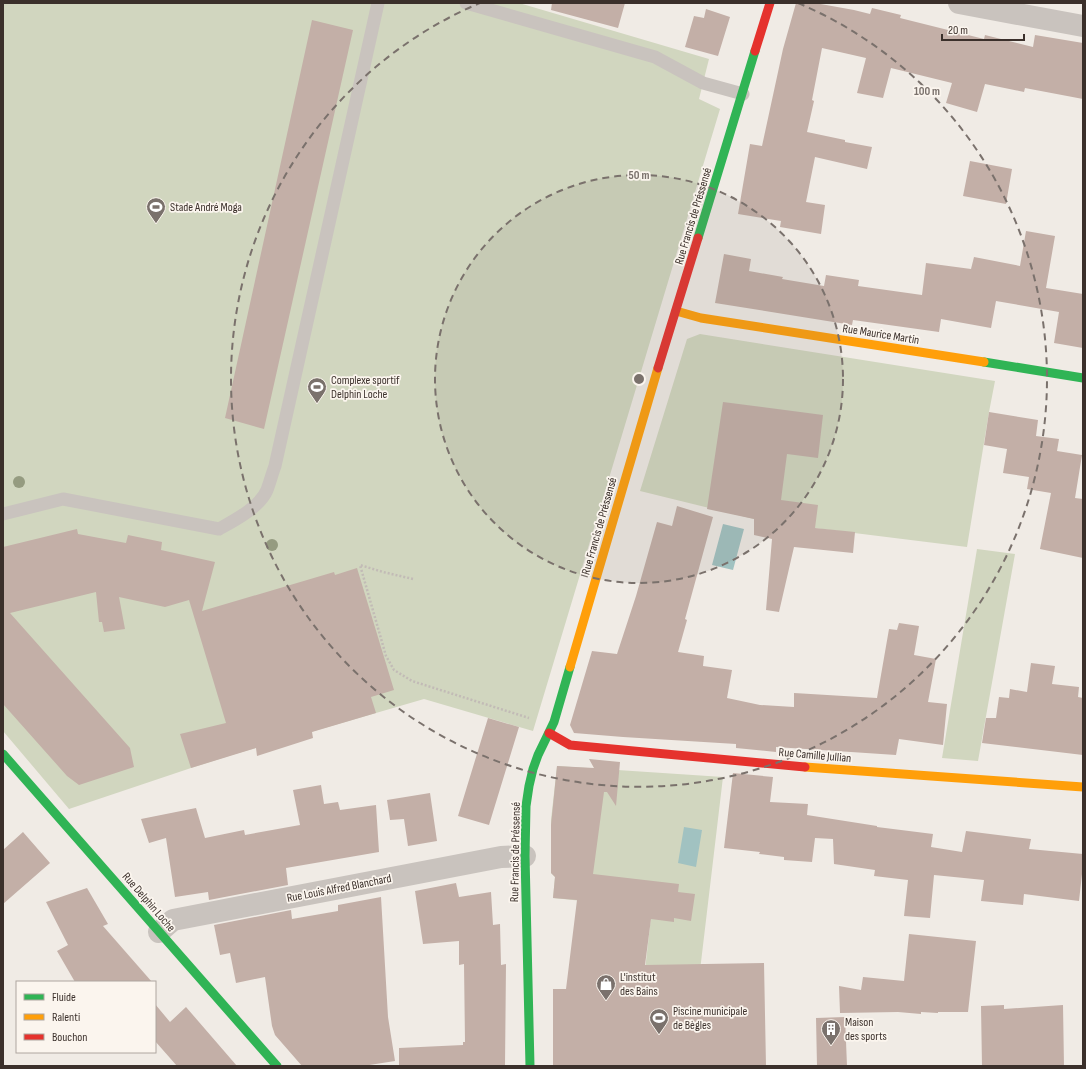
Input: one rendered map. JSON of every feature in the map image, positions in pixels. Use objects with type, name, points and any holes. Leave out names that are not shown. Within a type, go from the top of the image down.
[{"type":"street","name":"Rue Francis de Préssensé","points":[[530,1066],[524,856],[527,801],[531,776],[538,755],[554,722],[676,311],[770,3]]},
{"type":"street","points":[[959,3],[1083,26]]},
{"type":"street","name":"Rue Maurice Martin","points":[[676,311],[708,319],[1083,378]]},
{"type":"street","name":"Rue Camille Jullian","points":[[549,733],[570,745],[836,770],[1083,787]]},
{"type":"street","name":"Rue Delphin Loche","points":[[3,754],[277,1066]]},
{"type":"street","name":"Rue Louis Alfred Blanchard","points":[[159,932],[173,920],[501,857],[524,856]]},
{"type":"lane","points":[[3,514],[63,499],[219,529],[239,518],[257,503],[267,491],[276,458],[378,3]]},
{"type":"lane","points":[[466,3],[656,58],[703,83],[743,94]]},
{"type":"path","points":[[413,579],[360,565],[386,656],[394,670],[412,681],[536,720]]},
{"type":"green space","name":"Complexe sportif Delphin Loche","points":[[3,3],[519,3],[709,59],[699,99],[720,109],[533,731],[424,699],[235,754],[69,809],[3,731]]},
{"type":"green space","points":[[700,334],[995,381],[967,547],[754,519],[640,491],[687,339]]},
{"type":"green space","points":[[977,549],[1015,554],[978,761],[942,758]]},
{"type":"green space","points":[[557,766],[723,777],[699,979],[644,979],[652,908],[553,898],[555,877],[551,873],[551,820]]},
{"type":"water","points":[[723,524],[744,529],[733,570],[712,565]]},
{"type":"water","points":[[684,827],[702,830],[696,867],[678,863]]},
{"type":"building","points":[[552,3],[625,3],[618,28],[551,10]]},
{"type":"building","points":[[796,3],[815,3],[870,14],[872,8],[901,15],[900,18],[984,39],[985,35],[1033,47],[1035,35],[1083,43],[1083,99],[1025,88],[1024,92],[985,84],[977,112],[946,103],[952,83],[891,68],[883,98],[857,93],[866,58],[822,48],[812,100],[814,101],[807,132],[872,147],[867,169],[815,157],[806,202],[825,205],[821,234],[780,227],[781,221],[738,214],[750,144],[762,146],[783,49]]},
{"type":"building","points":[[706,9],[730,17],[718,56],[685,47],[694,16],[704,18]]},
{"type":"building","points":[[312,20],[353,30],[264,429],[225,418]]},
{"type":"building","points":[[970,161],[1012,169],[1006,204],[963,196]]},
{"type":"building","points":[[1026,231],[1055,236],[1046,288],[1083,294],[1083,348],[1054,343],[1059,312],[996,301],[991,328],[941,319],[939,332],[853,320],[852,325],[715,303],[724,254],[751,259],[749,271],[783,277],[782,279],[824,286],[826,275],[859,280],[858,286],[922,295],[926,263],[971,269],[974,257],[1020,266]]},
{"type":"building","points":[[723,402],[823,415],[818,458],[787,454],[781,500],[818,505],[815,528],[855,532],[853,553],[794,547],[779,612],[766,610],[772,539],[754,535],[754,519],[707,509]]},
{"type":"building","points":[[989,412],[1038,420],[1036,436],[1059,439],[1057,451],[1082,455],[1075,498],[1083,499],[1083,558],[1040,549],[1051,493],[1027,489],[1029,477],[1003,473],[1007,449],[984,445]]},
{"type":"building","points":[[677,506],[713,517],[685,619],[687,620],[678,652],[704,656],[703,666],[732,670],[727,698],[760,705],[794,707],[794,693],[877,698],[889,629],[897,630],[899,623],[919,626],[914,655],[936,659],[928,702],[947,704],[943,745],[899,739],[896,755],[776,747],[776,752],[736,748],[736,744],[574,733],[570,725],[592,651],[617,654],[636,596],[657,522],[672,526]]},
{"type":"building","points":[[77,529],[78,534],[126,543],[128,535],[162,542],[161,550],[215,562],[202,611],[334,572],[335,575],[357,568],[394,690],[371,697],[376,713],[312,732],[313,738],[257,756],[256,748],[191,768],[180,734],[226,723],[189,600],[165,607],[119,597],[125,629],[104,632],[102,622],[99,622],[96,592],[10,613],[130,748],[134,767],[79,785],[67,776],[3,704],[3,547]]},
{"type":"building","points":[[1031,663],[1055,666],[1052,684],[1079,687],[1078,697],[1083,698],[1083,755],[982,743],[986,718],[996,718],[999,697],[1009,698],[1010,689],[1027,692]]},
{"type":"building","points":[[488,718],[519,727],[489,825],[458,816]]},
{"type":"building","points":[[589,759],[620,762],[616,806],[607,792],[604,792],[593,874],[679,884],[678,892],[695,894],[691,921],[674,918],[674,922],[651,919],[645,965],[764,963],[766,1066],[553,1066],[553,989],[566,989],[577,900],[553,898],[555,877],[551,873],[551,825],[557,766],[594,768]]},
{"type":"building","points":[[733,773],[773,777],[770,802],[808,804],[807,815],[877,827],[933,834],[931,847],[962,852],[966,831],[1031,839],[1029,849],[1083,854],[1079,901],[1024,894],[1023,905],[981,901],[984,880],[934,875],[930,918],[904,916],[908,880],[874,876],[875,870],[834,864],[833,839],[815,838],[812,862],[784,860],[784,857],[759,854],[760,852],[724,848]]},
{"type":"building","points":[[321,785],[324,804],[338,802],[340,810],[376,805],[379,852],[286,868],[288,885],[209,900],[208,892],[175,897],[166,838],[149,843],[141,819],[196,808],[205,838],[244,830],[245,835],[300,825],[293,790]]},
{"type":"building","points":[[430,793],[437,841],[408,846],[404,819],[390,820],[387,800]]},
{"type":"building","points":[[23,832],[50,863],[3,904],[3,850]]},
{"type":"building","points":[[456,883],[459,897],[491,892],[493,925],[500,924],[501,965],[506,964],[505,1066],[399,1066],[399,1048],[463,1045],[463,1042],[465,1042],[464,964],[459,965],[459,941],[423,944],[415,891]]},
{"type":"building","points":[[87,888],[108,924],[103,926],[151,981],[74,981],[57,951],[68,945],[46,902]]},
{"type":"building","points":[[381,897],[388,1017],[395,1061],[363,1066],[302,1066],[275,1035],[272,1026],[265,977],[236,983],[230,953],[220,955],[214,925],[291,910],[292,919],[338,911],[338,905]]},
{"type":"building","points":[[909,934],[976,941],[968,1012],[921,1012],[921,1014],[898,1012],[840,1013],[839,986],[861,990],[863,977],[904,981]]},
{"type":"building","points":[[156,1005],[170,1022],[186,1007],[237,1066],[177,1066],[156,1042]]},
{"type":"building","points":[[1004,1005],[1004,1009],[1063,1005],[1064,1066],[982,1066],[981,1006]]},
{"type":"building","name":"Maison des sports","points":[[845,1017],[847,1066],[817,1066],[816,1018]]},
{"type":"traffic: fast","points":[[698,238],[755,51]]},
{"type":"traffic: fast","points":[[984,362],[1083,378]]},
{"type":"traffic: fast","points":[[530,1066],[525,856],[526,806],[533,769],[554,722],[570,667]]},
{"type":"traffic: fast","points":[[3,754],[277,1066]]},
{"type":"traffic: slow","points":[[676,311],[701,318],[984,362]]},
{"type":"traffic: slow","points":[[570,667],[658,368]]},
{"type":"traffic: slow","points":[[805,767],[1083,787]]},
{"type":"traffic: jam","points":[[755,51],[770,3]]},
{"type":"traffic: jam","points":[[658,368],[698,238]]},
{"type":"traffic: jam","points":[[549,733],[570,745],[805,767]]},
{"type":"place","name":"Stade André Moga","points":[[156,224]]},
{"type":"place","name":"Complexe sportif Delphin Loche","points":[[317,404]]},
{"type":"place","name":"L'institut des Bains","points":[[606,1001]]},
{"type":"place","name":"Piscine municipale de Bègles","points":[[659,1035]]},
{"type":"place","name":"Maison des sports","points":[[831,1046]]}]
